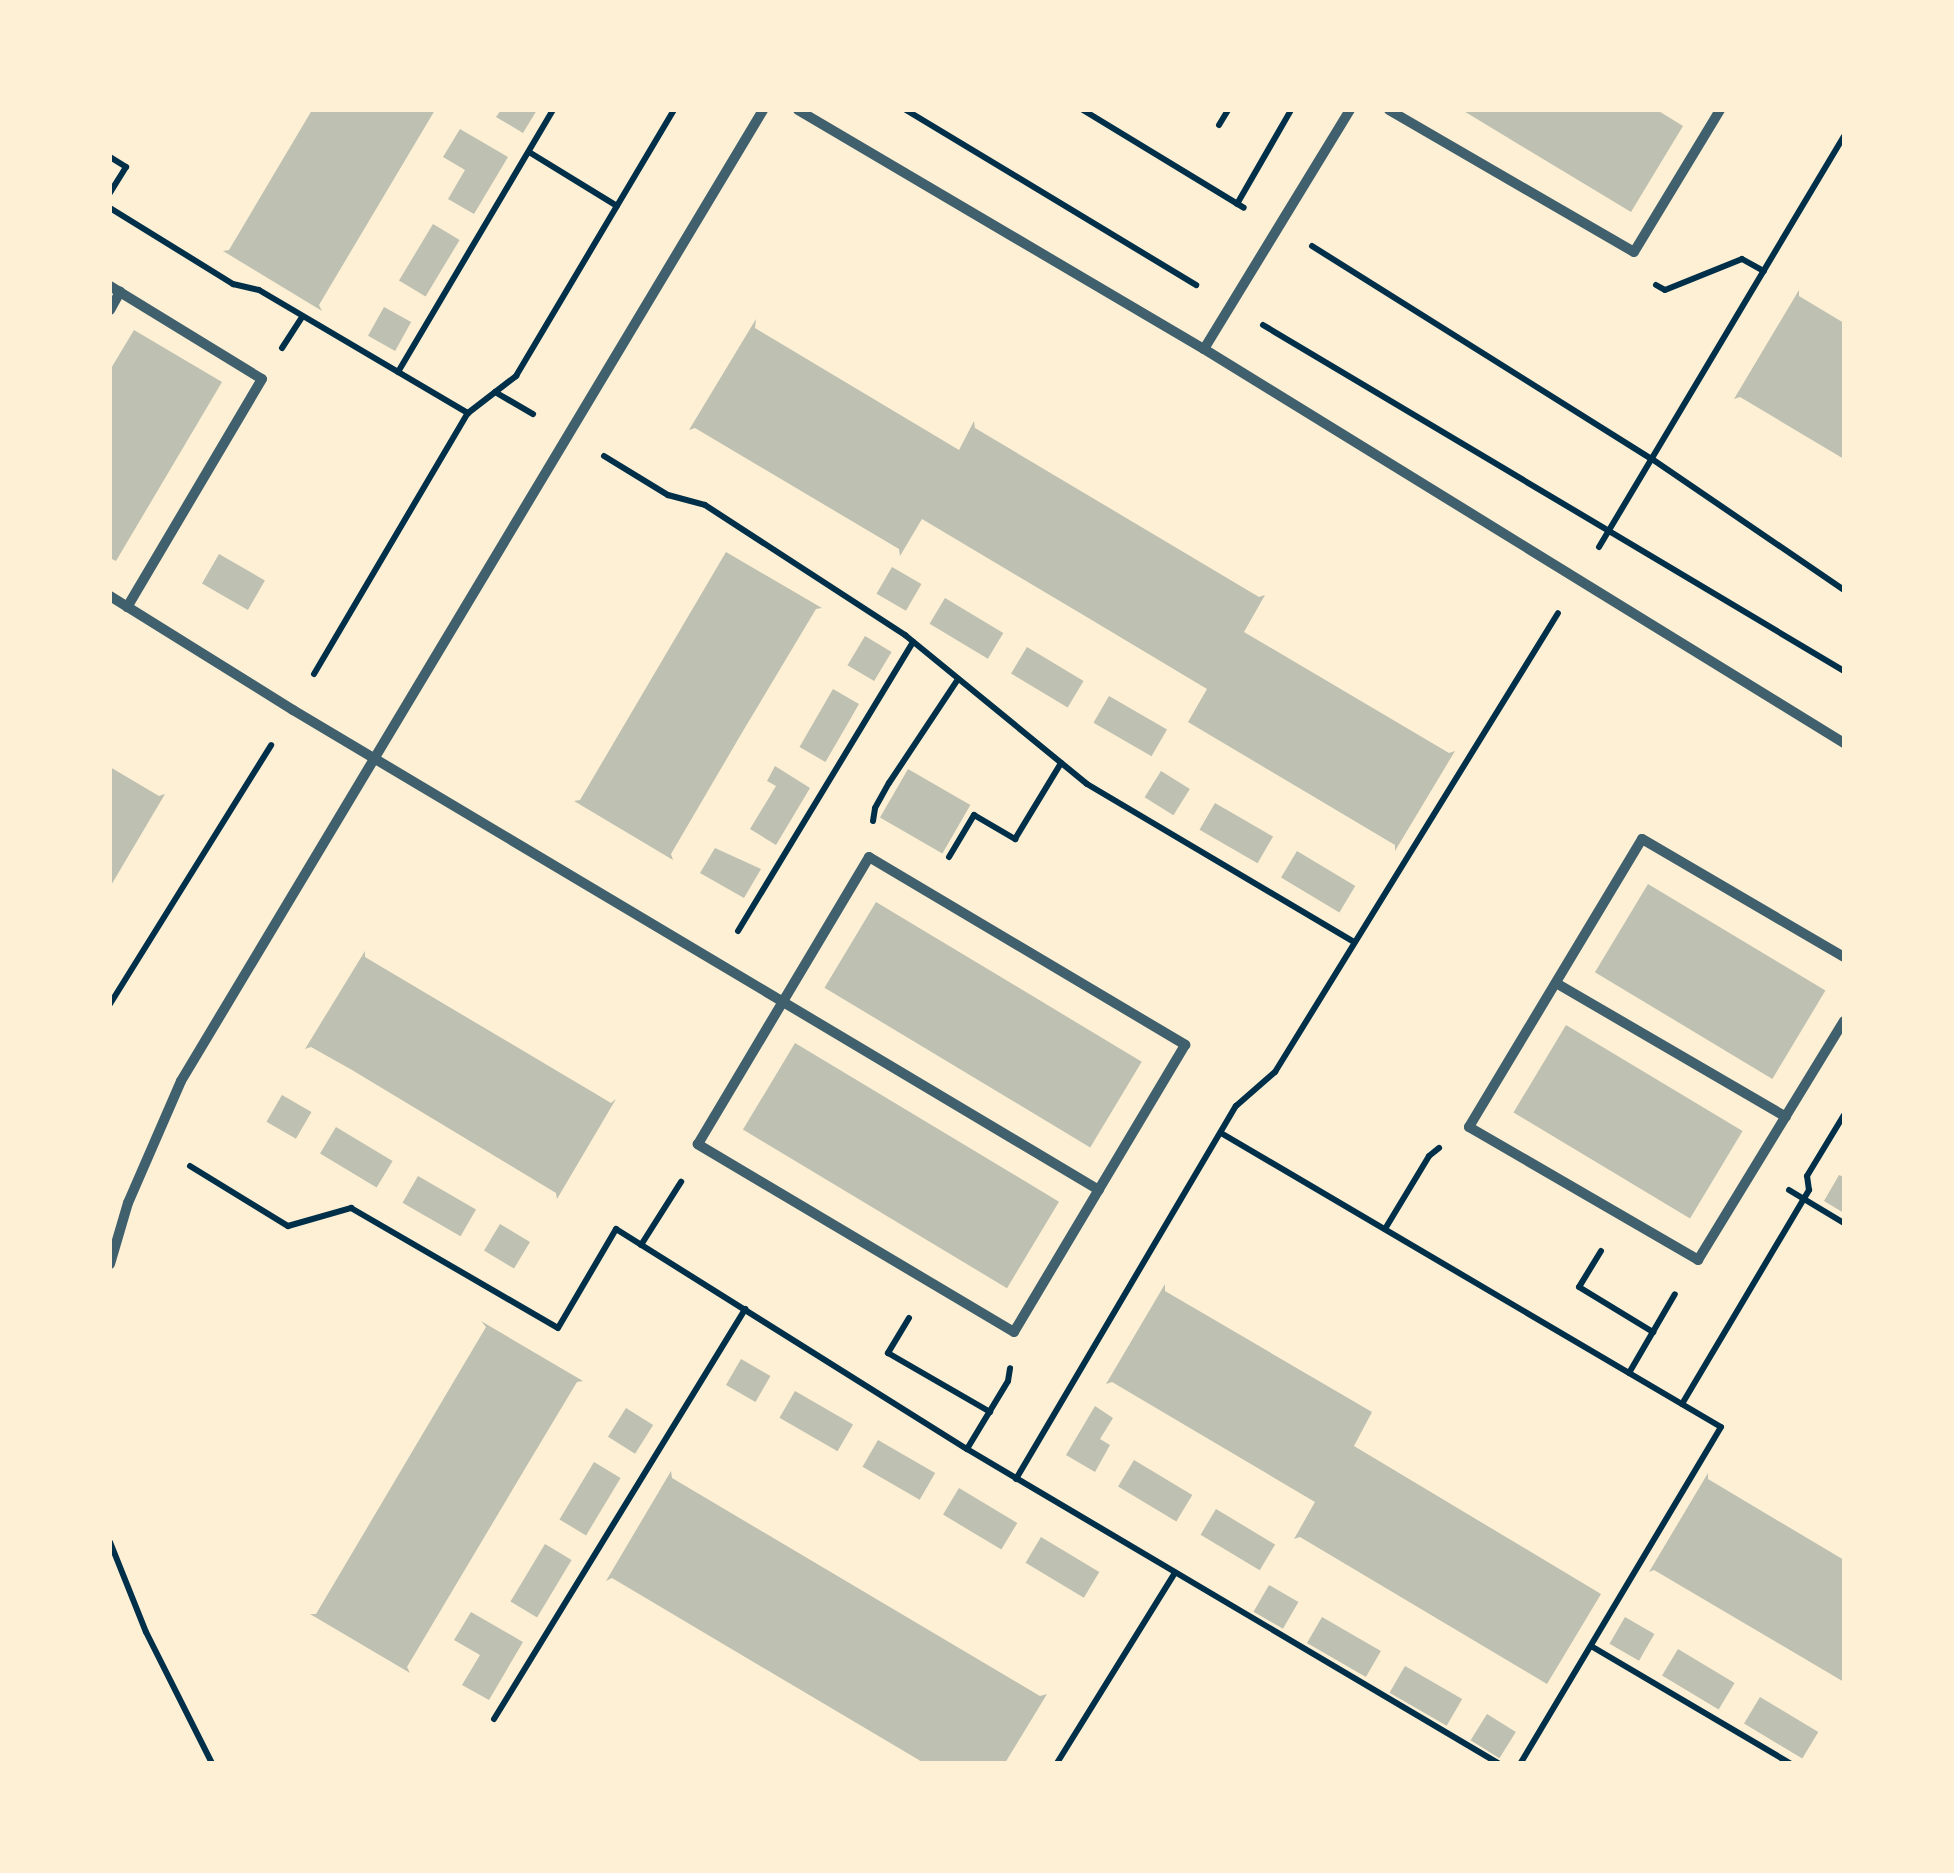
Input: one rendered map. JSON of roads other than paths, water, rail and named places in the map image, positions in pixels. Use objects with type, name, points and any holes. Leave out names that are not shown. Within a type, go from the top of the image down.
[{"type":"street","points":[[110,1264],[181,1081],[377,760],[763,110]]},
{"type":"street","points":[[798,110],[1204,348],[1844,743]]},
{"type":"street","points":[[1204,348],[1350,110]]},
{"type":"street","points":[[1390,110],[1634,252],[1720,110]]},
{"type":"street","points":[[110,310],[115,289],[262,378],[128,607]]},
{"type":"street","points":[[110,596],[293,710],[1100,1190]]},
{"type":"street","points":[[1844,957],[1642,839],[1469,1127],[1698,1260],[1844,1020]]},
{"type":"street","points":[[868,857],[1185,1046],[1014,1332],[698,1144],[782,1002],[868,857]]},
{"type":"street","points":[[1556,983],[1786,1117]]}]
